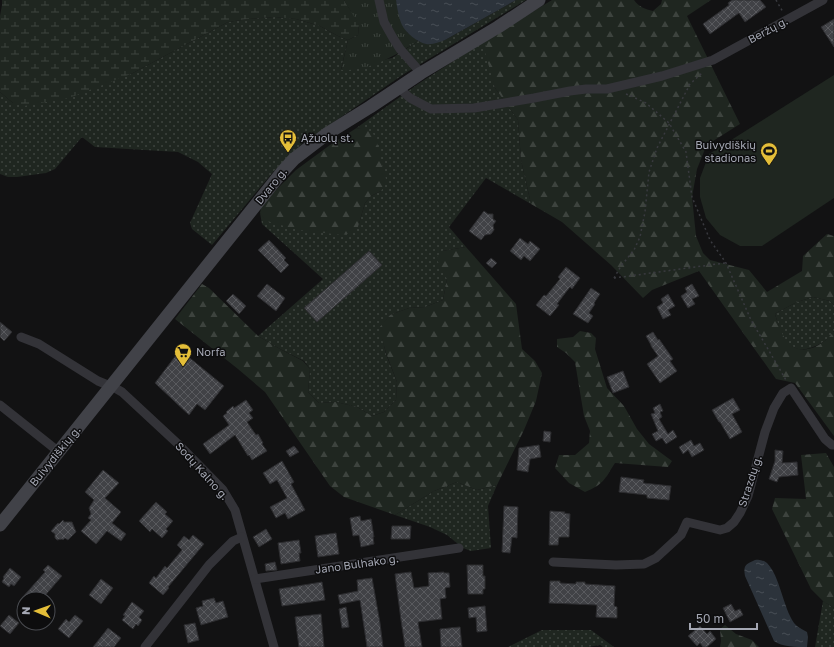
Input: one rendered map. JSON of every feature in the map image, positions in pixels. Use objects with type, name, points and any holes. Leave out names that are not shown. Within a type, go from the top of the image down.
[{"type":"main road","name":"Dvaro g.","points":[[111,386],[294,159],[328,133],[539,0]]},
{"type":"main road","name":"Buivydiškių g.","points":[[0,525],[111,386]]},
{"type":"street","points":[[379,0],[384,22],[400,49],[421,73]]},
{"type":"street","name":"Beržų g.","points":[[399,88],[410,98],[431,109],[474,108],[570,91],[607,89],[662,76],[713,60],[824,0]]},
{"type":"street","name":"Sodų Kalno g.","points":[[21,337],[39,344],[98,381],[122,392],[173,439],[223,490],[235,510],[274,647]]},
{"type":"street","points":[[791,388],[825,439],[834,446]]},
{"type":"street","name":"Strazdų g.","points":[[553,562],[616,565],[644,564],[656,558],[681,535],[687,522],[720,530],[727,528],[734,522],[740,513],[748,496],[765,432],[774,408],[783,393],[791,388]]},
{"type":"street","points":[[0,405],[59,452]]},
{"type":"street","points":[[145,647],[209,565],[233,541],[242,537]]},
{"type":"street","name":"Jano Bulhako g.","points":[[255,579],[459,548]]},
{"type":"path","points":[[776,0],[787,19]]},
{"type":"path","points":[[713,60],[712,63],[690,84],[657,148],[649,172],[645,212],[640,237],[634,250],[621,266],[614,278],[726,263]]},
{"type":"path","points":[[625,94],[646,103],[669,123],[686,152],[692,197],[710,240],[726,263],[751,320],[791,388]]},
{"type":"green space","points":[[2,0],[344,0],[359,24],[358,35],[348,40],[320,26],[296,19],[275,17],[228,22],[131,74],[69,98],[24,106],[13,103],[0,92],[0,16]]},
{"type":"green space","points":[[344,0],[396,0],[407,32],[418,41],[382,62],[352,70],[341,70],[348,40],[358,35],[359,25]]},
{"type":"green space","points":[[516,0],[526,0],[404,74],[303,143],[274,171],[212,245],[192,229],[190,223],[212,174],[198,162],[178,152],[95,147],[82,137],[55,169],[46,173],[17,177],[8,177],[0,174],[0,92],[13,103],[131,74],[228,22],[275,17],[296,19],[320,26],[348,40],[341,69],[392,58],[418,41],[427,44],[445,40]]},
{"type":"green space","points":[[552,0],[634,0],[642,7],[653,11],[661,4],[662,0],[711,0],[687,16],[740,124],[713,141],[705,149],[697,169],[692,197],[696,236],[703,253],[710,260],[749,270],[767,292],[802,271],[803,256],[827,234],[834,236],[834,305],[830,301],[813,297],[797,302],[775,314],[783,336],[792,346],[799,349],[815,347],[821,344],[834,331],[834,436],[795,383],[776,379],[699,271],[652,290],[643,298],[611,265],[562,222],[531,204],[521,160],[518,120],[495,88],[485,52],[486,40]]},
{"type":"green space","points":[[486,40],[495,88],[518,120],[521,160],[531,204],[486,178],[449,227],[466,247],[442,251],[447,279],[443,300],[425,307],[409,308],[390,315],[380,328],[386,354],[397,382],[396,400],[384,412],[372,416],[357,407],[336,402],[319,403],[308,392],[310,369],[304,361],[258,336],[323,279],[262,224],[260,213],[267,221],[358,227],[365,203],[371,196],[381,191],[361,128],[355,129],[418,84]]},
{"type":"green space","name":"Buivydiškių stadionas","points":[[834,75],[834,198],[762,246],[740,246],[720,235],[706,218],[700,197],[700,178],[709,154]]},
{"type":"green space","points":[[361,128],[372,132],[376,139],[386,179],[385,185],[381,191],[371,196],[365,203],[358,227],[352,233],[342,235],[299,230],[266,221],[260,213],[265,201],[296,170],[330,145],[355,129]]},
{"type":"green space","points":[[466,247],[516,304],[522,349],[535,361],[542,373],[536,401],[524,430],[497,485],[477,490],[457,482],[434,491],[395,515],[344,497],[330,486],[265,392],[175,319],[202,284],[209,288],[258,336],[303,361],[310,369],[308,392],[319,403],[336,402],[357,407],[372,416],[384,412],[396,400],[397,382],[386,353],[379,328],[390,315],[409,308],[425,307],[443,300],[447,279],[436,258],[442,251]]},
{"type":"green space","points":[[813,297],[830,301],[834,305],[834,330],[829,338],[819,344],[808,349],[798,349],[787,343],[783,337],[775,314],[797,302]]},
{"type":"green space","points":[[580,331],[591,333],[596,338],[595,349],[607,388],[624,406],[637,429],[649,444],[672,461],[668,467],[615,463],[600,484],[585,492],[569,483],[555,468],[559,455],[575,455],[589,443],[590,431],[584,416],[575,362],[557,347],[557,339],[573,337]]},
{"type":"green space","points":[[826,453],[834,467],[834,608],[823,601],[811,589],[772,509],[775,498],[806,499],[801,455]]},
{"type":"green space","points":[[457,482],[477,490],[497,485],[488,506],[491,548],[471,551],[463,548],[447,535],[430,527],[395,515],[434,491]]},
{"type":"green space","points":[[823,601],[834,608],[834,647],[815,647]]},
{"type":"green space","points":[[725,625],[736,634],[752,640],[759,647],[720,647],[720,629]]},
{"type":"green space","points":[[542,630],[591,630],[614,647],[603,647],[600,645],[588,647],[508,647]]},
{"type":"water","points":[[396,0],[516,0],[445,40],[426,44],[409,34],[404,28],[400,20]]},
{"type":"water","points":[[755,560],[764,561],[771,569],[778,583],[790,616],[795,624],[807,632],[807,647],[785,646],[774,641],[745,576],[744,569],[746,565]]},
{"type":"building","points":[[732,0],[760,0],[766,7],[745,22],[739,13],[710,34],[703,24],[729,5],[728,3]]},
{"type":"building","points":[[834,19],[834,47],[821,27]]},
{"type":"building","points":[[484,211],[488,214],[493,214],[493,219],[496,221],[493,225],[494,230],[491,234],[485,235],[481,240],[469,231]]},
{"type":"building","points":[[520,238],[528,244],[530,241],[540,249],[530,261],[524,256],[521,260],[510,251]]},
{"type":"building","points":[[269,240],[286,258],[284,260],[289,265],[281,273],[258,250]]},
{"type":"building","points":[[369,251],[382,265],[317,322],[304,308]]},
{"type":"building","points":[[491,258],[497,263],[492,268],[486,263]]},
{"type":"building","points":[[566,267],[580,278],[572,289],[570,287],[550,316],[536,305],[544,295],[546,296],[560,279],[558,277]]},
{"type":"building","points":[[267,284],[285,298],[276,311],[257,296]]},
{"type":"building","points":[[692,284],[699,296],[692,299],[695,304],[688,308],[681,296],[687,292],[685,288]]},
{"type":"building","points":[[591,288],[600,294],[589,313],[593,316],[588,323],[573,314]]},
{"type":"building","points":[[233,294],[246,306],[239,314],[226,301]]},
{"type":"building","points":[[668,294],[675,306],[668,310],[671,315],[663,319],[657,307],[663,303],[661,299]]},
{"type":"building","points":[[0,322],[12,332],[4,341],[0,337]]},
{"type":"building","points":[[653,332],[673,359],[670,361],[677,371],[660,383],[647,364],[658,356],[646,336]]},
{"type":"building","name":"Norfa","points":[[180,350],[224,386],[205,410],[197,404],[189,415],[155,383]]},
{"type":"building","points":[[623,371],[629,387],[613,393],[607,377]]},
{"type":"building","points":[[733,398],[740,410],[732,414],[742,432],[730,439],[712,410]]},
{"type":"building","points":[[246,400],[253,410],[249,413],[253,418],[247,422],[256,435],[258,434],[267,451],[252,460],[235,435],[210,454],[203,444],[229,425],[223,416],[227,413],[226,412],[233,406],[234,408]]},
{"type":"building","points":[[660,404],[663,411],[660,412],[662,417],[659,419],[668,434],[673,430],[677,437],[666,444],[662,438],[656,441],[652,434],[658,431],[651,414],[655,413],[653,408]]},
{"type":"building","points":[[544,431],[551,432],[550,442],[543,441]]},
{"type":"building","points":[[691,440],[694,446],[700,443],[704,450],[692,457],[688,450],[683,454],[679,447]]},
{"type":"building","points":[[539,445],[541,457],[530,459],[528,472],[517,470],[519,448]]},
{"type":"building","points":[[294,446],[299,452],[290,457],[286,451]]},
{"type":"building","points":[[775,450],[783,451],[782,463],[797,462],[798,475],[779,477],[777,482],[769,479],[775,461]]},
{"type":"building","points":[[282,461],[294,482],[291,484],[305,510],[288,519],[285,513],[276,518],[270,507],[287,498],[277,480],[270,484],[263,473]]},
{"type":"building","points":[[103,470],[119,483],[105,498],[121,512],[112,523],[126,534],[121,541],[107,531],[96,544],[81,531],[91,520],[88,518],[91,514],[89,508],[94,500],[85,492]]},
{"type":"building","points":[[621,477],[644,480],[643,483],[671,486],[669,500],[647,498],[647,495],[619,492]]},
{"type":"building","points":[[156,502],[167,512],[165,514],[173,521],[166,529],[168,531],[162,538],[152,529],[150,532],[139,521]]},
{"type":"building","points":[[504,506],[518,507],[517,538],[512,537],[510,553],[502,552]]},
{"type":"building","points":[[550,511],[565,512],[564,513],[570,514],[569,537],[559,537],[558,545],[549,545]]},
{"type":"building","points":[[360,516],[361,521],[371,519],[374,544],[361,547],[359,535],[353,536],[350,518]]},
{"type":"building","points":[[63,520],[64,522],[72,522],[76,532],[68,540],[65,538],[63,540],[57,540],[55,538],[55,534],[51,531]]},
{"type":"building","points":[[392,526],[411,526],[410,539],[391,539]]},
{"type":"building","points":[[266,529],[272,539],[259,547],[253,537]]},
{"type":"building","points":[[336,533],[339,554],[318,557],[315,536]]},
{"type":"building","points":[[193,535],[204,544],[163,595],[149,583],[154,576],[156,578],[165,566],[167,568],[182,550],[177,545],[184,536],[189,540]]},
{"type":"building","points":[[299,540],[301,553],[299,553],[300,561],[281,564],[278,543]]},
{"type":"building","points":[[275,562],[277,570],[266,571],[265,564]]},
{"type":"building","points":[[48,565],[62,576],[49,591],[28,591],[45,572],[43,570]]},
{"type":"building","points":[[467,565],[483,565],[485,589],[483,589],[483,594],[468,594]]},
{"type":"building","points":[[10,568],[21,577],[14,586],[11,584],[9,587],[2,582],[3,577]]},
{"type":"building","points":[[411,572],[414,588],[429,586],[428,573],[449,573],[450,587],[445,588],[446,598],[440,599],[442,619],[418,622],[422,647],[405,647],[401,620],[395,574]]},
{"type":"building","points":[[372,578],[383,647],[367,647],[360,600],[340,604],[338,595],[358,591],[357,580]]},
{"type":"building","points":[[101,579],[113,588],[101,604],[89,595]]},
{"type":"building","points":[[550,581],[576,584],[576,582],[585,582],[585,584],[615,586],[614,606],[617,607],[617,618],[596,617],[597,605],[549,603]]},
{"type":"building","points":[[322,582],[325,600],[282,606],[279,589]]},
{"type":"building","points":[[214,598],[216,603],[223,601],[228,617],[201,625],[196,608],[203,606],[202,601]]},
{"type":"building","points":[[132,602],[144,611],[139,617],[142,620],[138,626],[136,624],[133,629],[122,620],[125,616],[123,615]]},
{"type":"building","points":[[731,604],[735,611],[740,609],[743,615],[730,622],[723,608]]},
{"type":"building","points":[[485,606],[487,631],[477,632],[476,617],[469,618],[468,608]]},
{"type":"building","points":[[346,607],[349,627],[342,628],[339,609]]},
{"type":"building","points":[[321,614],[324,647],[299,647],[295,617]]},
{"type":"building","points":[[9,615],[16,621],[16,627],[10,634],[0,626]]},
{"type":"building","points":[[75,615],[83,621],[69,638],[58,629],[66,619],[69,622]]},
{"type":"building","points":[[195,623],[199,640],[188,643],[184,625]]},
{"type":"building","points":[[700,626],[707,634],[710,631],[716,639],[707,647],[703,647],[700,643],[697,646],[688,636]]},
{"type":"building","points":[[460,627],[462,647],[441,647],[440,629]]},
{"type":"building","points":[[108,628],[121,638],[114,647],[93,647]]},
{"type":"place","name":"Ąžuolų st.","points":[[288,153]]},
{"type":"place","name":"Buivydiškių stadionas","points":[[769,166]]},
{"type":"place","name":"Norfa","points":[[183,367]]}]
